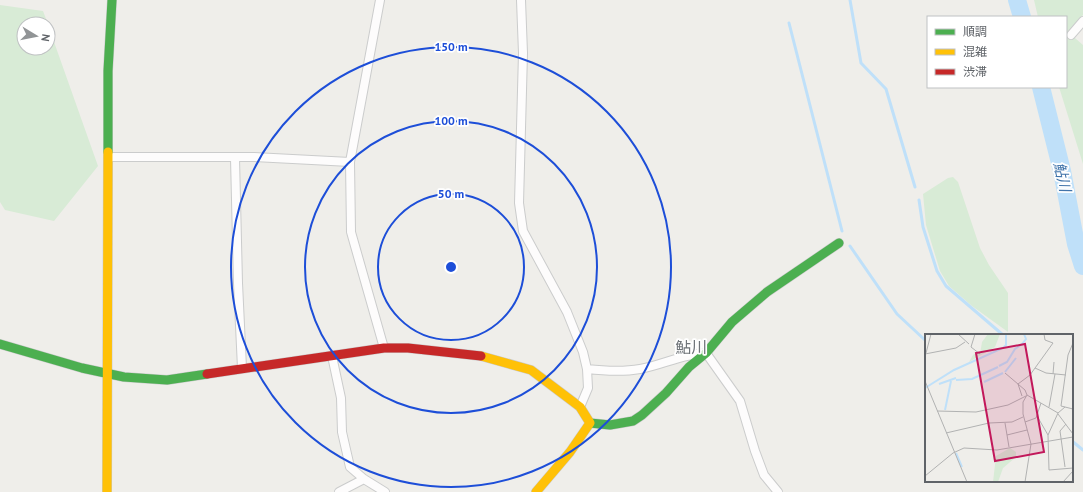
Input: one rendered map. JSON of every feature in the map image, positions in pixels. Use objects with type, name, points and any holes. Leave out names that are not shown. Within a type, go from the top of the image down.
[{"type":"street","points":[[107,492],[109,36],[112,0]]},
{"type":"street","points":[[380,0],[350,162],[351,232],[384,348]]},
{"type":"street","points":[[521,0],[523,53],[519,203],[521,223],[527,240],[567,312],[581,347],[587,369],[588,388],[580,407]]},
{"type":"street","points":[[1071,35],[1083,21]]},
{"type":"street","points":[[108,157],[254,158],[350,162]]},
{"type":"street","points":[[235,158],[242,368]]},
{"type":"street","points":[[590,423],[610,425],[637,418],[666,393],[689,367],[706,353],[732,322],[767,292],[839,243]]},
{"type":"street","points":[[0,344],[67,364],[149,380],[167,380],[384,348],[408,348],[482,356],[531,370],[580,407],[590,423]]},
{"type":"street","points":[[587,369],[619,371],[640,369],[696,354],[706,353]]},
{"type":"street","points":[[706,353],[740,401],[764,475],[778,492]]},
{"type":"street","points":[[332,356],[341,398],[342,432],[350,467],[364,479],[385,492]]},
{"type":"street","points":[[536,492],[570,452],[590,423]]},
{"type":"street","points":[[339,492],[364,479]]},
{"type":"green space","points":[[1034,0],[1083,0],[1083,15],[1068,32],[1083,45],[1083,164],[1059,88],[1067,88],[1067,16],[1038,16]]},
{"type":"green space","points":[[0,5],[43,11],[45,16],[16,16],[16,56],[56,56],[56,48],[98,166],[54,221],[5,210],[0,202]]},
{"type":"green space","points":[[953,177],[958,182],[980,248],[989,265],[1008,293],[1008,332],[972,306],[949,286],[940,271],[926,225],[923,194],[948,178]]},
{"type":"waterway","points":[[850,0],[861,63],[886,89],[915,187]]},
{"type":"waterway","name":"鮎川","points":[[1017,0],[1022,16]]},
{"type":"waterway","points":[[789,23],[842,231]]},
{"type":"waterway","name":"鮎川","points":[[1041,88],[1062,171],[1076,244],[1083,266]]},
{"type":"waterway","points":[[919,200],[923,227],[937,271],[946,286],[1002,334]]},
{"type":"waterway","points":[[850,246],[897,314],[925,340]]},
{"type":"waterway","points":[[1073,442],[1083,450]]},
{"type":"traffic: fast","points":[[108,152],[108,71],[112,0]]},
{"type":"traffic: fast","points":[[590,423],[610,425],[633,421],[642,415],[666,393],[689,367],[706,353],[732,322],[767,292],[839,243]]},
{"type":"traffic: fast","points":[[0,344],[82,368],[124,377],[167,380],[207,374]]},
{"type":"traffic: slow","points":[[107,492],[108,152]]},
{"type":"traffic: slow","points":[[481,356],[531,370],[580,407],[590,423]]},
{"type":"traffic: slow","points":[[536,492],[570,452],[590,423]]},
{"type":"traffic: jam","points":[[207,374],[384,348],[408,348],[481,356]]},
{"type":"district","name":"鮎川","points":[[691,347]]}]
